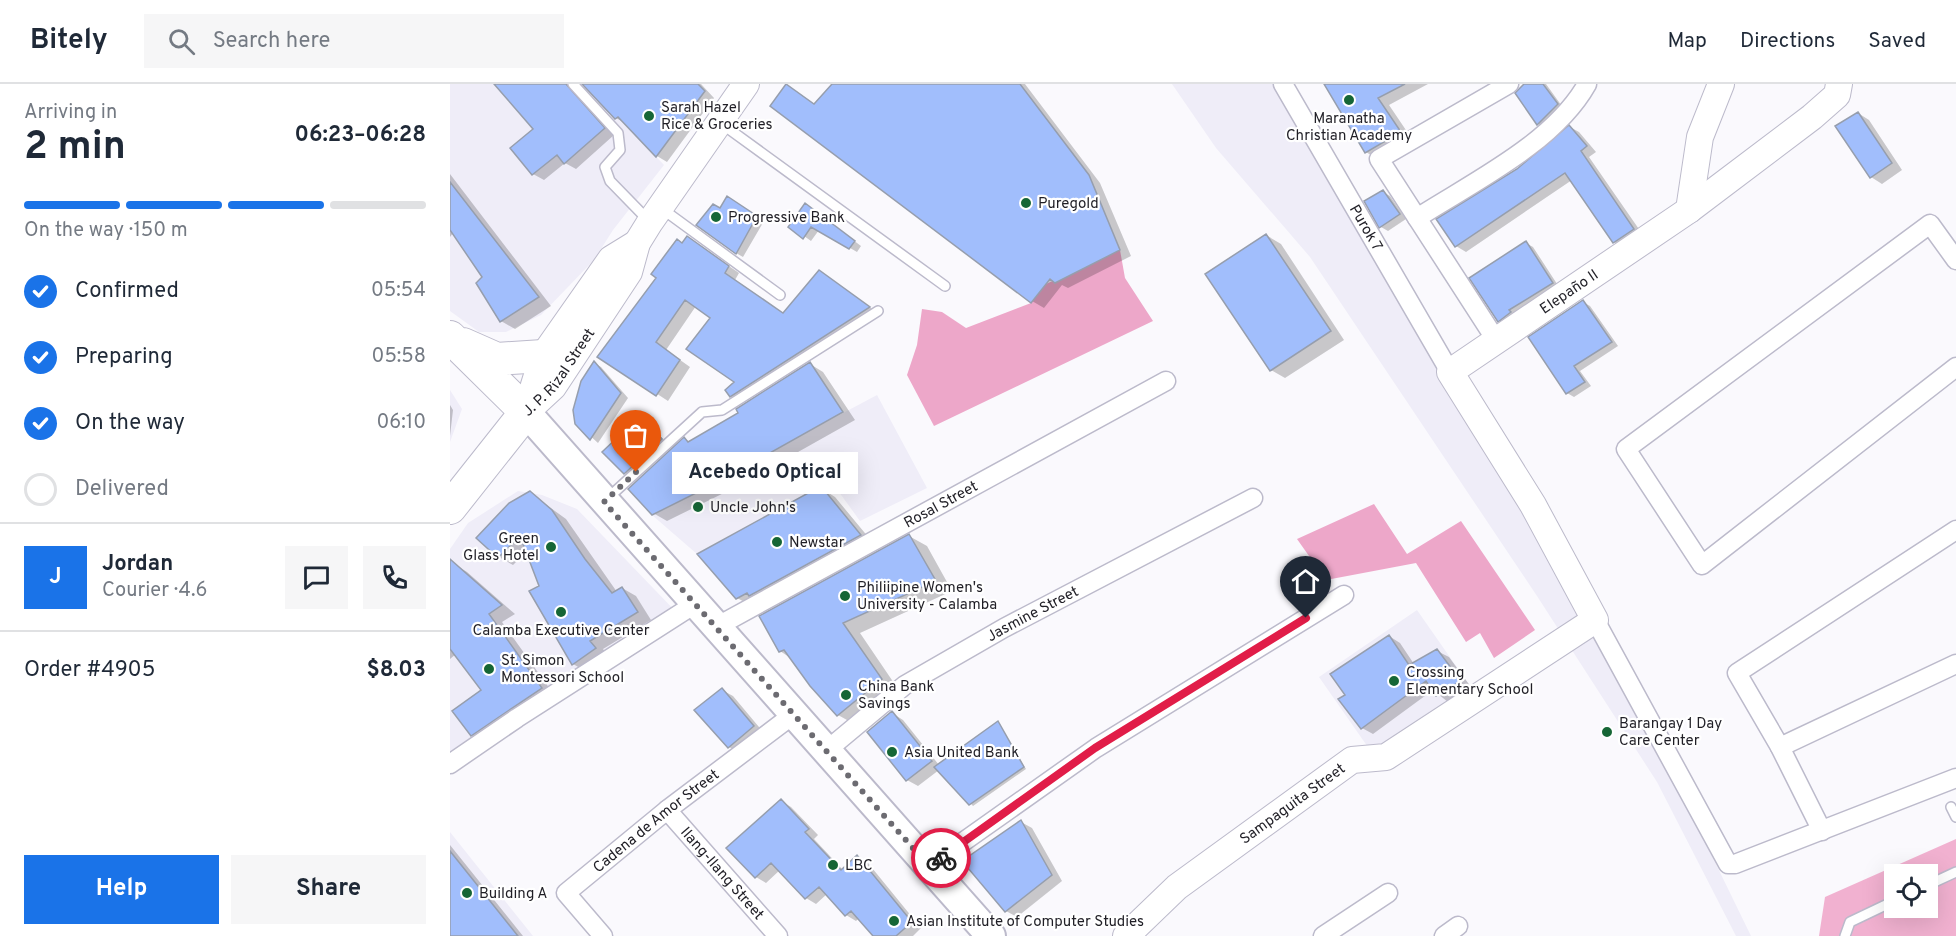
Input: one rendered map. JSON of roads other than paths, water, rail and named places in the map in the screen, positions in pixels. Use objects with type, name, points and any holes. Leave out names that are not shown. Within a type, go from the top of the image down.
[{"type":"highway","points":[[452,339],[497,359],[543,356]]},
{"type":"highway","points":[[450,508],[526,412],[452,339]]},
{"type":"main road","points":[[526,412],[991,936]]},
{"type":"street","name":"Purok 7","points":[[1283,84],[1450,372]]},
{"type":"street","points":[[1496,340],[1379,159],[1509,84]]},
{"type":"street","points":[[1418,218],[1512,157],[1562,119],[1576,104],[1587,84]]},
{"type":"street","points":[[1689,210],[1700,137],[1721,84]]},
{"type":"street","name":"Elepaño II","points":[[1450,372],[1689,210],[1812,117],[1837,95],[1839,84]]},
{"type":"street","name":"J. P. Rizal Street","points":[[526,412],[553,387],[629,272],[649,224],[743,85]]},
{"type":"street","name":"J. P. Rizal Street","points":[[526,412],[543,356],[611,259],[649,224]]},
{"type":"street","points":[[1956,260],[1930,224],[1626,449],[1702,565],[1956,368]]},
{"type":"street","points":[[1450,372],[1533,504],[1728,864],[1735,864],[1956,778]]},
{"type":"street","name":"Rosal Street","points":[[716,627],[1166,381]]},
{"type":"street","name":"Jasmine Street","points":[[826,751],[905,685],[1004,628],[1253,498]]},
{"type":"street","points":[[1822,831],[1780,747],[1737,673],[1956,530]]},
{"type":"street","points":[[929,866],[1095,748],[1344,595]]},
{"type":"street","points":[[450,764],[695,604]]},
{"type":"street","name":"Sampaguita Street","points":[[1126,936],[1177,887],[1352,760],[1386,757],[1594,620]]},
{"type":"street","points":[[1780,747],[1956,664]]},
{"type":"street","name":"Cadena de Amor Street","points":[[603,936],[566,893],[667,810],[794,714]]},
{"type":"street","name":"Ilang-Ilang Street","points":[[667,810],[778,936]]},
{"type":"street","points":[[1323,936],[1388,893]]},
{"type":"lane","points":[[573,84],[618,133],[620,150],[605,167],[610,181],[649,224],[780,295]]},
{"type":"lane","points":[[720,122],[945,286]]},
{"type":"lane","points":[[604,502],[702,412],[722,410],[878,312]]},
{"type":"lane","points":[[1950,807],[1956,817]]},
{"type":"lane","points":[[1938,880],[1956,872]]},
{"type":"lane","points":[[1845,936],[1850,922],[1884,906]]},
{"type":"place","name":"Maranatha Christian Academy","points":[[1349,100]]},
{"type":"place","name":"Sarah Hazel Rice & Groceries","points":[[649,116]]},
{"type":"place","name":"Puregold","points":[[1026,203]]},
{"type":"place","name":"Progressive Bank","points":[[716,217]]},
{"type":"place","name":"Acebedo Optical","points":[[636,472]]},
{"type":"place","name":"Uncle John's","points":[[698,507]]},
{"type":"place","name":"Newstar","points":[[777,542]]},
{"type":"place","name":"Green Glass Hotel","points":[[551,547]]},
{"type":"place","name":"Philiipine Women's University - Calamba","points":[[845,596]]},
{"type":"place","name":"Calamba Executive Center","points":[[561,612]]},
{"type":"place","name":"St. Simon Montessori School","points":[[489,669]]},
{"type":"place","name":"Crossing Elementary School","points":[[1394,681]]},
{"type":"place","name":"China Bank Savings","points":[[846,695]]},
{"type":"place","name":"Barangay 1 Day Care Center","points":[[1607,732]]},
{"type":"place","name":"Asia United Bank","points":[[892,752]]},
{"type":"place","name":"LBC","points":[[833,865]]},
{"type":"place","name":"Building A","points":[[467,893]]},
{"type":"place","name":"Asian Institute of Computer Studies","points":[[894,921]]}]
